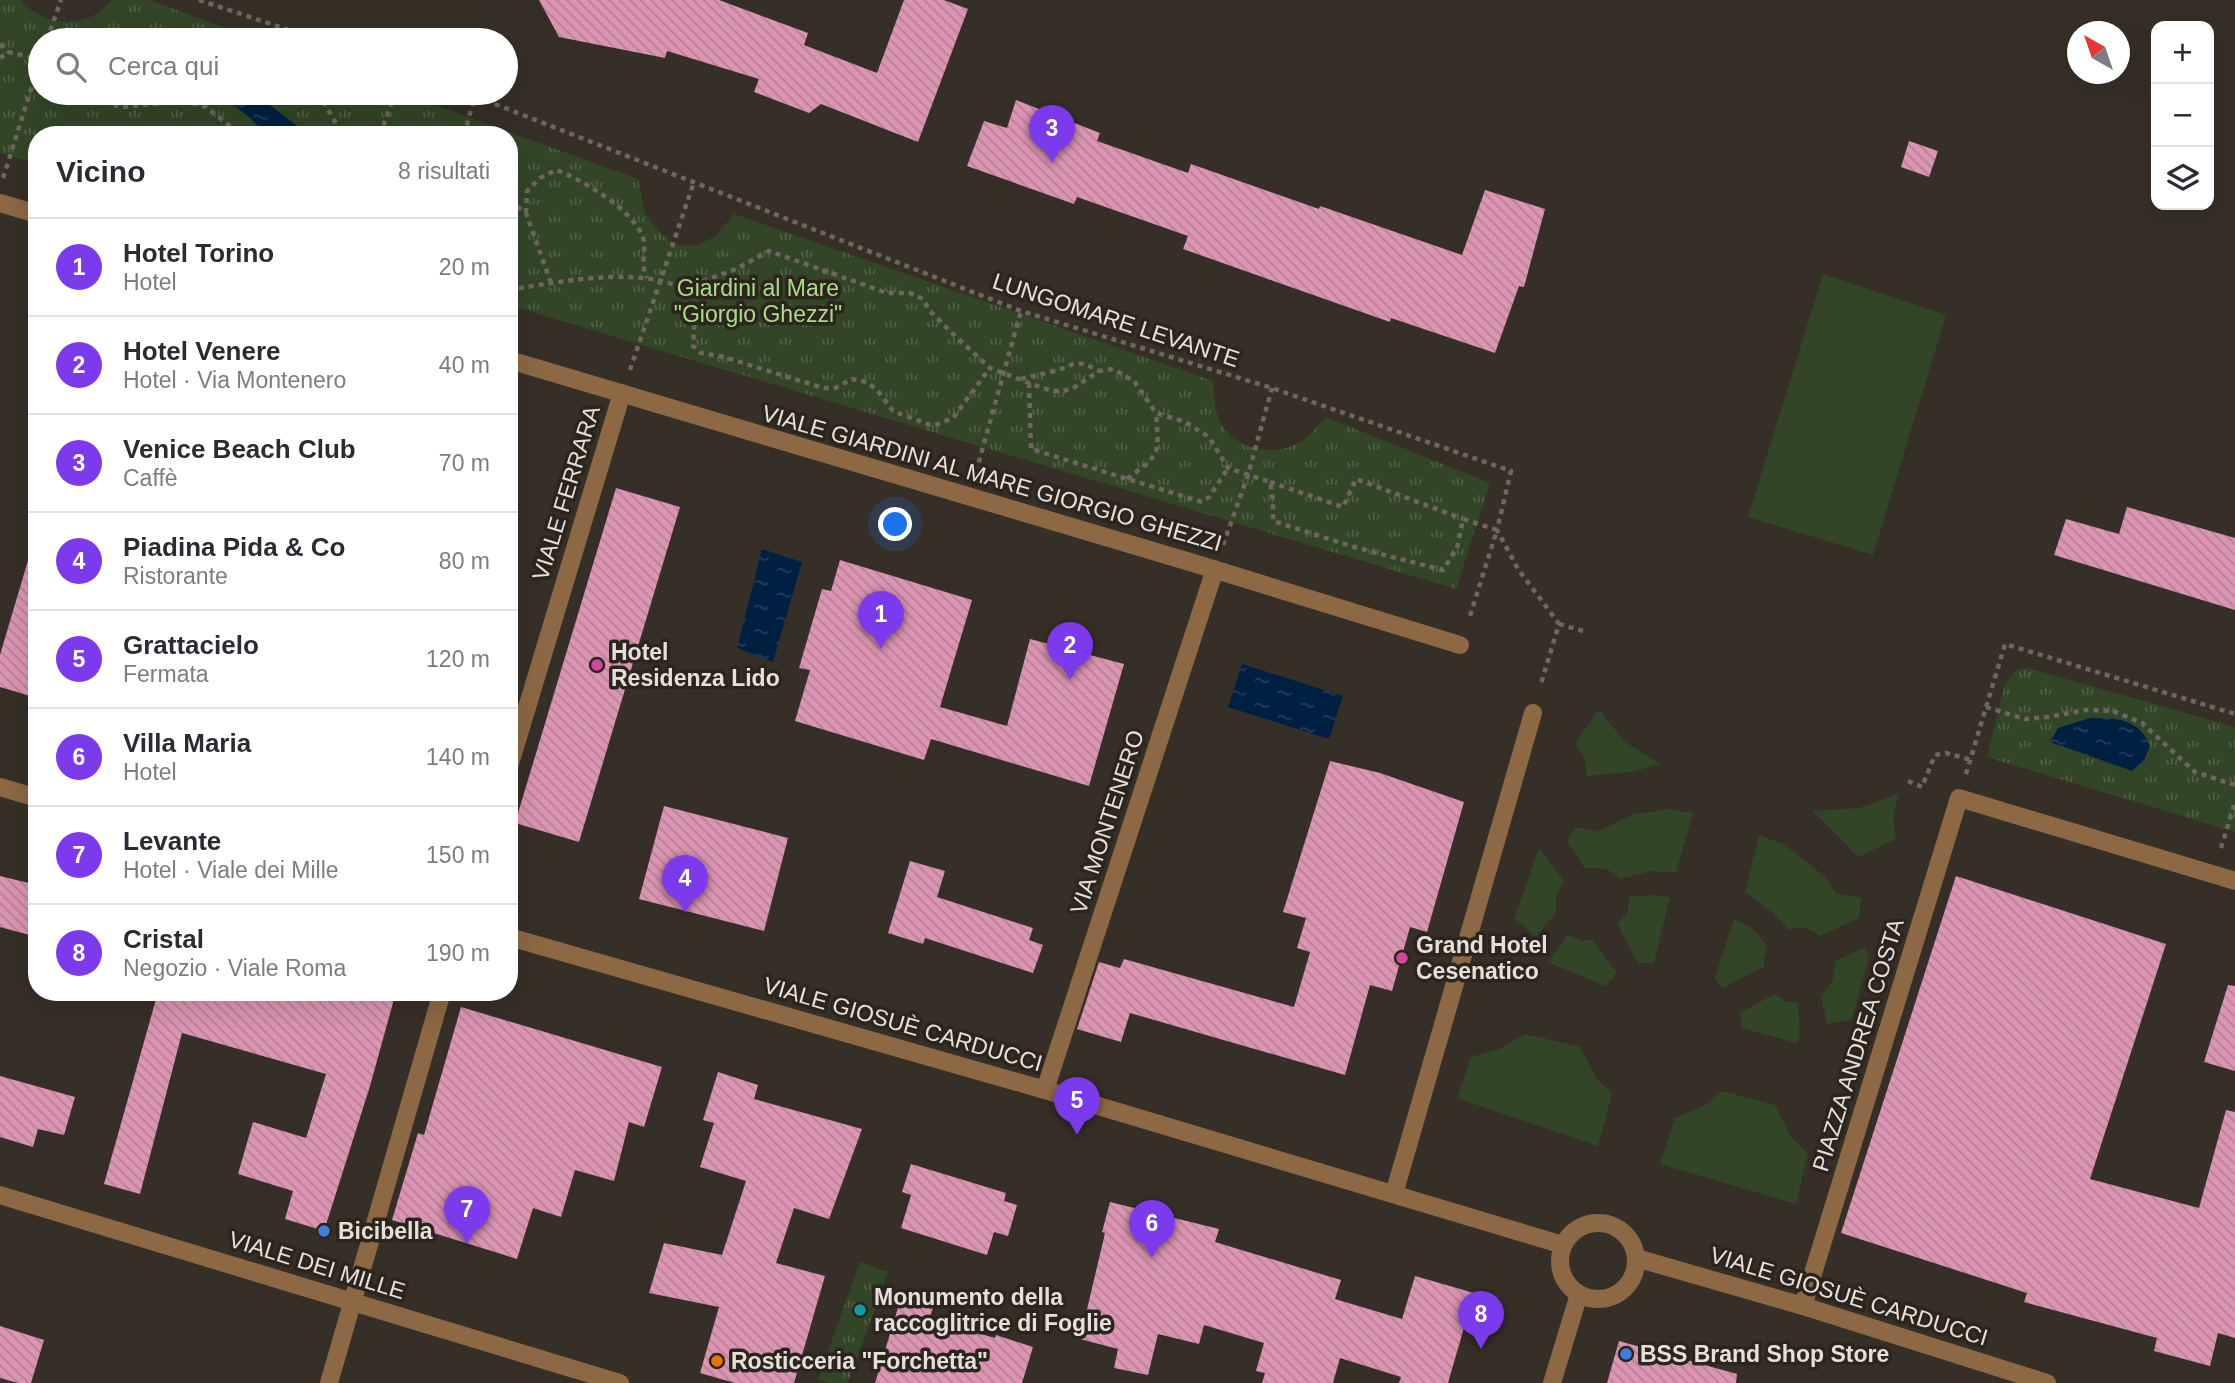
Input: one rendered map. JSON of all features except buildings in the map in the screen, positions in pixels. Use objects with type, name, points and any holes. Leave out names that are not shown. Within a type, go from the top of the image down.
[{"type":"street","points":[[0,203],[28,211]]},
{"type":"street","name":"VIALE GIARDINI AL MARE GIORGIO GHEZZI","points":[[518,363],[1215,569],[1460,645]]},
{"type":"street","name":"VIALE FERRARA","points":[[518,737],[622,393]]},
{"type":"street","name":"VIA MONTENERO","points":[[1045,1090],[1215,569]]},
{"type":"street","points":[[1395,1194],[1533,713]]},
{"type":"street","points":[[0,787],[28,795]]},
{"type":"street","points":[[1959,798],[2235,881]]},
{"type":"street","name":"PIAZZA ANDREA COSTA","points":[[1803,1306],[1959,798]]},
{"type":"street","name":"VIALE GIOSUÈ CARDUCCI","points":[[518,940],[1045,1090],[1563,1245]]},
{"type":"street","points":[[329,1383],[439,1001]]},
{"type":"street","name":"VIALE DEI MILLE","points":[[0,1195],[620,1383]]},
{"type":"street","points":[[1592,1223],[1605,1223],[1626,1235],[1633,1245],[1636,1258],[1631,1280],[1613,1296],[1590,1298],[1579,1294],[1564,1278],[1560,1255],[1570,1234],[1592,1223]]},
{"type":"street","name":"VIALE GIOSUÈ CARDUCCI","points":[[1636,1258],[1803,1306],[2047,1383]]},
{"type":"street","points":[[1552,1383],[1579,1294]]},
{"type":"path","points":[[51,28],[61,0]]},
{"type":"path","points":[[200,0],[283,28]]},
{"type":"path","points":[[0,44],[8,52],[28,57]]},
{"type":"path","points":[[0,58],[8,52]]},
{"type":"path","points":[[0,188],[28,98]]},
{"type":"path","points":[[114,105],[143,105]]},
{"type":"path","points":[[199,105],[206,107],[230,126]]},
{"type":"path","points":[[325,105],[338,126]]},
{"type":"path","points":[[383,126],[391,105]]},
{"type":"path","points":[[467,126],[472,105]]},
{"type":"path","name":"LUNGOMARE LEVANTE","points":[[498,105],[1021,311],[1272,388],[1511,471],[1497,530]]},
{"type":"path","points":[[551,283],[526,212],[527,191],[540,178],[556,170],[571,175],[622,210],[641,233],[644,244],[643,268],[647,278]]},
{"type":"path","points":[[622,393],[694,182]]},
{"type":"path","points":[[518,207],[526,212]]},
{"type":"path","points":[[684,288],[736,269],[769,251],[887,293],[910,293],[923,299],[929,310],[990,368],[1052,391],[1072,389],[1100,371],[1113,369],[1135,381],[1156,412],[1157,450],[1153,459],[1126,480]]},
{"type":"path","points":[[518,288],[623,277],[647,278],[684,288],[696,296],[693,346],[701,353],[724,357],[823,388],[835,388],[852,379],[867,382],[878,391],[893,411],[933,426],[953,418],[990,368]]},
{"type":"path","points":[[969,498],[1021,311]]},
{"type":"path","points":[[1020,380],[1053,372],[1074,362],[1087,364],[1100,371]]},
{"type":"path","points":[[1029,383],[1031,449],[1202,502],[1209,497],[1228,468]]},
{"type":"path","points":[[1215,569],[1248,475],[1272,388]]},
{"type":"path","points":[[1156,412],[1185,422],[1209,437],[1228,468],[1248,475],[1343,507],[1356,479],[1497,530],[1518,569],[1559,624],[1583,631]]},
{"type":"path","points":[[1270,482],[1273,521],[1354,547],[1443,570],[1457,548],[1463,519]]},
{"type":"path","points":[[1460,645],[1497,530]]},
{"type":"path","points":[[1533,713],[1559,624]]},
{"type":"path","points":[[1959,798],[2005,644],[2235,714]]},
{"type":"path","points":[[1986,708],[2025,719],[2085,710],[2113,711],[2142,723],[2195,772],[2235,785]]},
{"type":"path","points":[[1908,781],[1922,787],[1935,755],[1946,753],[1971,760]]},
{"type":"path","points":[[2213,874],[2235,802]]},
{"type":"green space","name":"Giardini al Mare \"Giorgio Ghezzi\"","points":[[0,0],[21,0],[41,16],[66,22],[91,17],[111,0],[149,0],[226,28],[28,28],[28,105],[435,105],[493,126],[28,126],[28,161],[0,153]]},
{"type":"green space","name":"Giardini al Mare \"Giorgio Ghezzi\"","points":[[518,135],[638,179],[645,213],[658,231],[674,244],[696,246],[716,236],[734,214],[1213,381],[1215,405],[1221,423],[1231,435],[1248,446],[1269,450],[1289,447],[1306,437],[1326,417],[1490,483],[1456,589],[518,308]]},
{"type":"green space","points":[[1823,274],[1946,315],[1873,555],[1748,517]]},
{"type":"green space","points":[[2028,668],[2235,727],[2235,832],[1987,757],[2005,684],[2015,671]]},
{"type":"green space","points":[[1599,710],[1625,742],[1660,764],[1632,772],[1587,776],[1584,757],[1574,744]]},
{"type":"green space","points":[[1899,794],[1893,815],[1896,839],[1858,857],[1813,811],[1859,808]]},
{"type":"green space","points":[[1670,809],[1693,813],[1676,873],[1651,871],[1620,879],[1604,869],[1585,869],[1566,840],[1576,827],[1597,832],[1634,814]]},
{"type":"green space","points":[[1759,835],[1783,844],[1823,875],[1836,893],[1861,898],[1859,918],[1820,936],[1805,928],[1789,930],[1772,912],[1745,892]]},
{"type":"green space","points":[[1539,848],[1564,881],[1556,896],[1556,913],[1535,938],[1514,919]]},
{"type":"green space","points":[[1629,897],[1670,897],[1654,963],[1638,963],[1617,924],[1628,912]]},
{"type":"green space","points":[[1734,919],[1753,929],[1768,947],[1764,967],[1722,988],[1715,978]]},
{"type":"green space","points":[[1568,935],[1581,941],[1593,940],[1617,973],[1606,986],[1548,962]]},
{"type":"green space","points":[[1864,948],[1869,956],[1852,1019],[1827,1024],[1821,996],[1833,980],[1835,961]]},
{"type":"green space","points":[[1774,994],[1786,1002],[1798,1002],[1800,1037],[1796,1043],[1742,1028],[1740,1013]]},
{"type":"green space","points":[[1525,1034],[1580,1047],[1597,1079],[1612,1094],[1598,1146],[1457,1098],[1471,1057],[1500,1049]]},
{"type":"green space","points":[[1722,1091],[1775,1105],[1791,1137],[1808,1153],[1796,1204],[1660,1164],[1675,1118],[1707,1104]]},
{"type":"green space","points":[[860,1262],[888,1272],[848,1383],[830,1383],[818,1379]]},
{"type":"water","points":[[234,105],[270,105],[297,126],[258,126]]},
{"type":"water","points":[[762,549],[802,562],[773,662],[737,648]]},
{"type":"water","points":[[1242,664],[1343,696],[1329,739],[1228,707]]},
{"type":"water","points":[[2090,718],[2118,719],[2140,730],[2150,746],[2144,760],[2132,771],[2050,742],[2058,728]]},
{"type":"place","name":"Venice Beach Club","points":[[1052,163]]},
{"type":"place","name":"Hotel Torino","points":[[881,649]]},
{"type":"place","name":"Hotel Residenza Lido","points":[[597,665]]},
{"type":"place","name":"Hotel Venere","points":[[1070,680]]},
{"type":"place","name":"Piadina Pida & Co","points":[[685,913]]},
{"type":"place","name":"Grand Hotel Cesenatico","points":[[1402,958]]},
{"type":"place","name":"Grattacielo","points":[[1077,1135]]},
{"type":"place","name":"Bicibella","points":[[324,1231]]},
{"type":"place","name":"Levante","points":[[467,1244]]},
{"type":"place","name":"Villa Maria","points":[[1152,1258]]},
{"type":"place","name":"Monumento della raccoglitrice di Foglie","points":[[860,1310]]},
{"type":"place","name":"Cristal","points":[[1481,1349]]},
{"type":"place","name":"BSS Brand Shop Store","points":[[1626,1354]]},
{"type":"place","name":"Rosticceria \"Forchetta\"","points":[[717,1361]]}]
